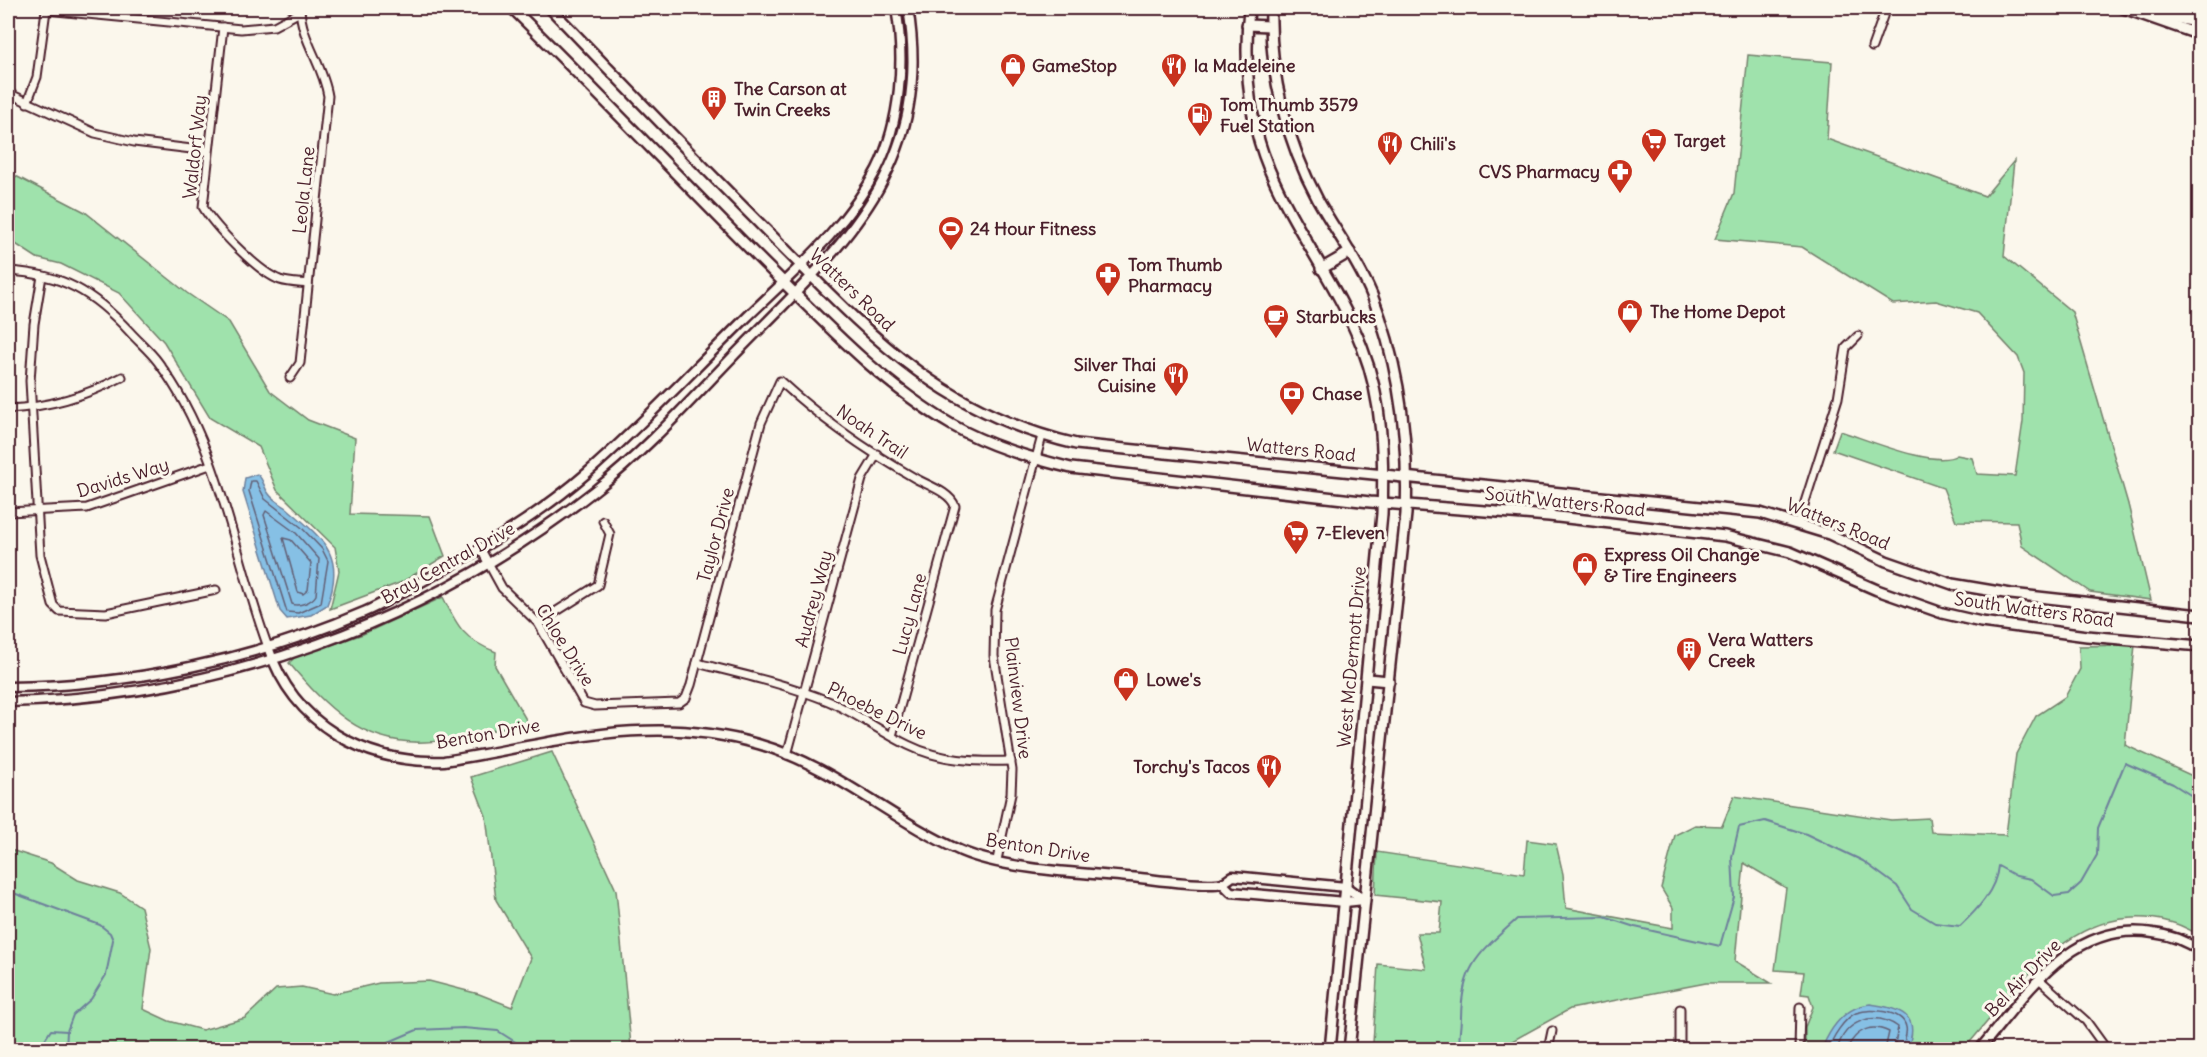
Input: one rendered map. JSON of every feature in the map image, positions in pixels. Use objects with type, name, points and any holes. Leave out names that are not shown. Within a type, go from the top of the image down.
[{"type":"highway","points":[[2132,8],[2199,21]]},
{"type":"main road","points":[[512,8],[796,295],[884,378],[926,409],[994,445],[1036,460],[1071,468],[1406,504]]},
{"type":"main road","name":"Watters Road","points":[[550,8],[873,336],[931,382],[981,412],[1042,436],[1076,444],[1771,515],[1918,573],[1961,586],[2011,594],[2199,615]]},
{"type":"main road","name":"West McDermott Drive","points":[[1249,8],[1247,25],[1249,86],[1260,143],[1284,201],[1350,318],[1370,371],[1379,414],[1383,474],[1382,503],[1330,1050]]},
{"type":"main road","name":"West McDermott Drive","points":[[1271,8],[1270,27],[1277,81],[1294,147],[1319,201],[1350,252],[1371,293],[1395,369],[1403,418],[1407,477],[1406,504],[1389,681],[1379,745],[1349,1050]]},
{"type":"main road","points":[[2123,8],[2199,35]]},
{"type":"main road","points":[[1247,25],[1270,27]]},
{"type":"main road","points":[[1321,268],[1350,252]]},
{"type":"main road","name":"South Watters Road","points":[[1406,504],[1549,516],[1725,536],[1802,556],[1909,603],[1952,615],[2086,636],[2199,646]]},
{"type":"main road","points":[[1367,679],[1389,681]]},
{"type":"street","points":[[877,193],[876,179],[885,158],[887,141],[898,102],[896,8]]},
{"type":"street","points":[[877,193],[901,135],[909,100],[912,42],[908,8]]},
{"type":"street","points":[[1872,47],[1886,8]]},
{"type":"street","points":[[27,103],[37,77],[46,10],[240,29],[274,26],[300,10]]},
{"type":"street","name":"Leola Lane","points":[[290,378],[300,363],[328,96],[325,78],[303,30],[300,10]]},
{"type":"street","name":"Waldorf Way","points":[[224,27],[203,207],[210,219],[266,272],[282,281],[308,284]]},
{"type":"street","points":[[8,93],[94,133],[134,142],[208,151]]},
{"type":"street","name":"Bray Central Drive","points":[[8,687],[62,686],[120,679],[173,670],[268,647],[368,611],[523,522],[584,476],[784,283],[849,212],[878,168],[887,141]]},
{"type":"street","name":"Bray Central Drive","points":[[8,702],[63,701],[176,685],[273,661],[373,622],[455,582],[595,490],[689,402],[796,295],[847,238],[877,193]]},
{"type":"street","name":"Benton Drive","points":[[8,271],[42,276],[79,288],[98,300],[158,362],[194,423],[210,465],[268,647],[285,685],[305,710],[329,729],[367,751],[392,758],[421,762],[444,761],[575,736],[624,730],[706,734],[758,744],[819,768],[939,840],[964,852],[997,860],[1057,870],[1222,883],[1233,876],[1346,887]]},
{"type":"street","points":[[42,276],[31,352],[32,408],[40,555],[53,605],[59,611],[106,613],[216,590]]},
{"type":"street","points":[[1798,524],[1838,398],[1846,348],[1858,336]]},
{"type":"street","points":[[8,409],[32,408],[96,391],[122,377]]},
{"type":"street","name":"Noah Trail","points":[[780,381],[828,421],[953,501]]},
{"type":"street","name":"Taylor Drive","points":[[686,698],[761,423],[780,381]]},
{"type":"street","name":"Plainview Drive","points":[[997,860],[1011,794],[1011,761],[994,656],[995,610],[1042,436]]},
{"type":"street","name":"Audrey Way","points":[[787,755],[862,478],[877,454]]},
{"type":"street","name":"Davids Way","points":[[8,512],[87,508],[210,465]]},
{"type":"street","points":[[1549,516],[1552,492]]},
{"type":"street","name":"Lucy Lane","points":[[892,736],[953,513],[953,501]]},
{"type":"street","points":[[538,623],[598,585],[610,534],[603,521]]},
{"type":"street","name":"Chloe Drive","points":[[480,548],[502,588],[538,623],[584,703],[595,706],[672,705],[686,698]]},
{"type":"street","name":"Phoebe Drive","points":[[697,663],[829,702],[892,736],[938,756],[986,762],[1011,761]]},
{"type":"street","name":"Benton Drive","points":[[1222,883],[1231,892],[1345,902],[1364,900]]},
{"type":"street","points":[[1346,887],[1364,900]]},
{"type":"street","name":"Bel Air Drive","points":[[1979,1050],[2039,979],[2074,947],[2096,937],[2125,931],[2163,934],[2191,944],[2199,951]]},
{"type":"street","points":[[2039,979],[2086,1021],[2107,1050]]},
{"type":"street","points":[[1799,1050],[1800,1007]]},
{"type":"street","points":[[1680,1009],[1680,1050]]},
{"type":"street","points":[[1548,1050],[1552,1031]]},
{"type":"green space","points":[[1748,55],[1832,62],[1827,139],[1985,196],[2014,161],[2004,256],[2072,312],[2128,504],[2151,600],[2090,592],[2022,546],[2017,522],[1956,521],[1943,488],[1833,450],[1840,431],[1918,456],[1947,458],[1957,455],[1972,458],[1977,474],[2015,476],[2023,421],[2024,373],[2018,357],[1977,313],[1936,301],[1893,304],[1802,247],[1715,239],[1734,193]]},
{"type":"green space","points":[[8,172],[85,212],[187,293],[229,322],[270,391],[308,420],[355,438],[350,514],[430,516],[445,556],[402,582],[330,609],[339,571],[335,547],[277,490],[259,447],[210,418],[164,342],[119,293],[61,264],[37,258],[8,239]]},
{"type":"green space","points":[[443,597],[463,631],[476,642],[496,652],[495,666],[528,723],[438,741],[403,741],[382,737],[347,720],[317,694],[289,663],[295,657],[363,634]]},
{"type":"green space","points":[[2135,645],[2125,745],[2199,779],[2199,935],[2174,923],[2136,918],[2105,923],[2077,935],[2051,953],[2028,975],[1964,1049],[1805,1049],[1805,1027],[1813,1007],[1809,995],[1801,994],[1804,972],[1775,970],[1786,888],[1744,863],[1735,961],[1771,983],[1706,983],[1570,1009],[1501,1049],[1435,1049],[1373,1043],[1378,964],[1426,969],[1417,933],[1439,933],[1442,902],[1375,895],[1377,852],[1524,874],[1527,840],[1556,844],[1563,874],[1566,908],[1673,928],[1673,908],[1661,888],[1675,835],[1695,825],[1722,826],[1734,796],[1891,820],[1929,818],[1931,832],[2006,835],[2016,754],[2036,716],[2065,697],[2080,669],[2079,646]]},
{"type":"green space","points":[[552,752],[616,890],[631,1046],[650,1049],[8,1049],[8,849],[51,863],[78,880],[120,893],[141,907],[151,948],[143,1009],[169,1021],[202,1030],[245,1018],[276,989],[302,987],[333,994],[379,983],[429,981],[479,994],[512,1007],[531,958],[496,900],[486,816],[471,777]]},
{"type":"water","points":[[257,474],[271,496],[320,538],[332,560],[334,573],[327,605],[311,615],[287,619],[280,611],[243,492],[245,478]]},
{"type":"water","points":[[1870,1004],[1899,1011],[1910,1021],[1912,1028],[1907,1049],[1824,1049],[1827,1038],[1841,1018],[1854,1009]]},
{"type":"waterway","points":[[1460,1050],[1462,999],[1469,972],[1483,951],[1517,919],[1604,917],[1635,927],[1720,946],[1734,897],[1732,857],[1739,827],[1765,821],[1806,834],[1863,861],[1897,886],[1912,909],[1935,923],[1960,926],[1990,891],[1998,866],[2016,876],[2031,879],[2054,896],[2069,894],[2081,883],[2097,855],[2098,828],[2125,763],[2173,784],[2200,801]]},
{"type":"waterway","points":[[8,891],[100,925],[110,933],[113,940],[106,975],[91,999],[73,1015],[67,1031],[66,1050]]},
{"type":"waterway","points":[[370,1050],[417,1030],[463,1028],[498,1031],[520,1045],[534,1046],[536,1050]]},
{"type":"waterway","points":[[38,1050],[51,1030],[67,1031]]},
{"type":"place","name":"GameStop","points":[[1013,89]]},
{"type":"place","name":"la Madeleine","points":[[1174,89]]},
{"type":"place","name":"The Carson at Twin Creeks","points":[[714,122]]},
{"type":"place","name":"Tom Thumb 3579 Fuel Station","points":[[1200,138]]},
{"type":"place","name":"Target","points":[[1654,164]]},
{"type":"place","name":"Chili's","points":[[1390,167]]},
{"type":"place","name":"CVS Pharmacy","points":[[1620,195]]},
{"type":"place","name":"24 Hour Fitness","points":[[951,252]]},
{"type":"place","name":"Tom Thumb Pharmacy","points":[[1108,298]]},
{"type":"place","name":"The Home Depot","points":[[1630,335]]},
{"type":"place","name":"Starbucks","points":[[1276,340]]},
{"type":"place","name":"Silver Thai Cuisine","points":[[1176,398]]},
{"type":"place","name":"Chase","points":[[1292,417]]},
{"type":"place","name":"7-Eleven","points":[[1296,556]]},
{"type":"place","name":"Express Oil Change & Tire Engineers","points":[[1585,588]]},
{"type":"place","name":"Vera Watters Creek","points":[[1689,673]]},
{"type":"place","name":"Lowe's","points":[[1126,703]]},
{"type":"place","name":"Torchy's Tacos","points":[[1269,790]]}]
